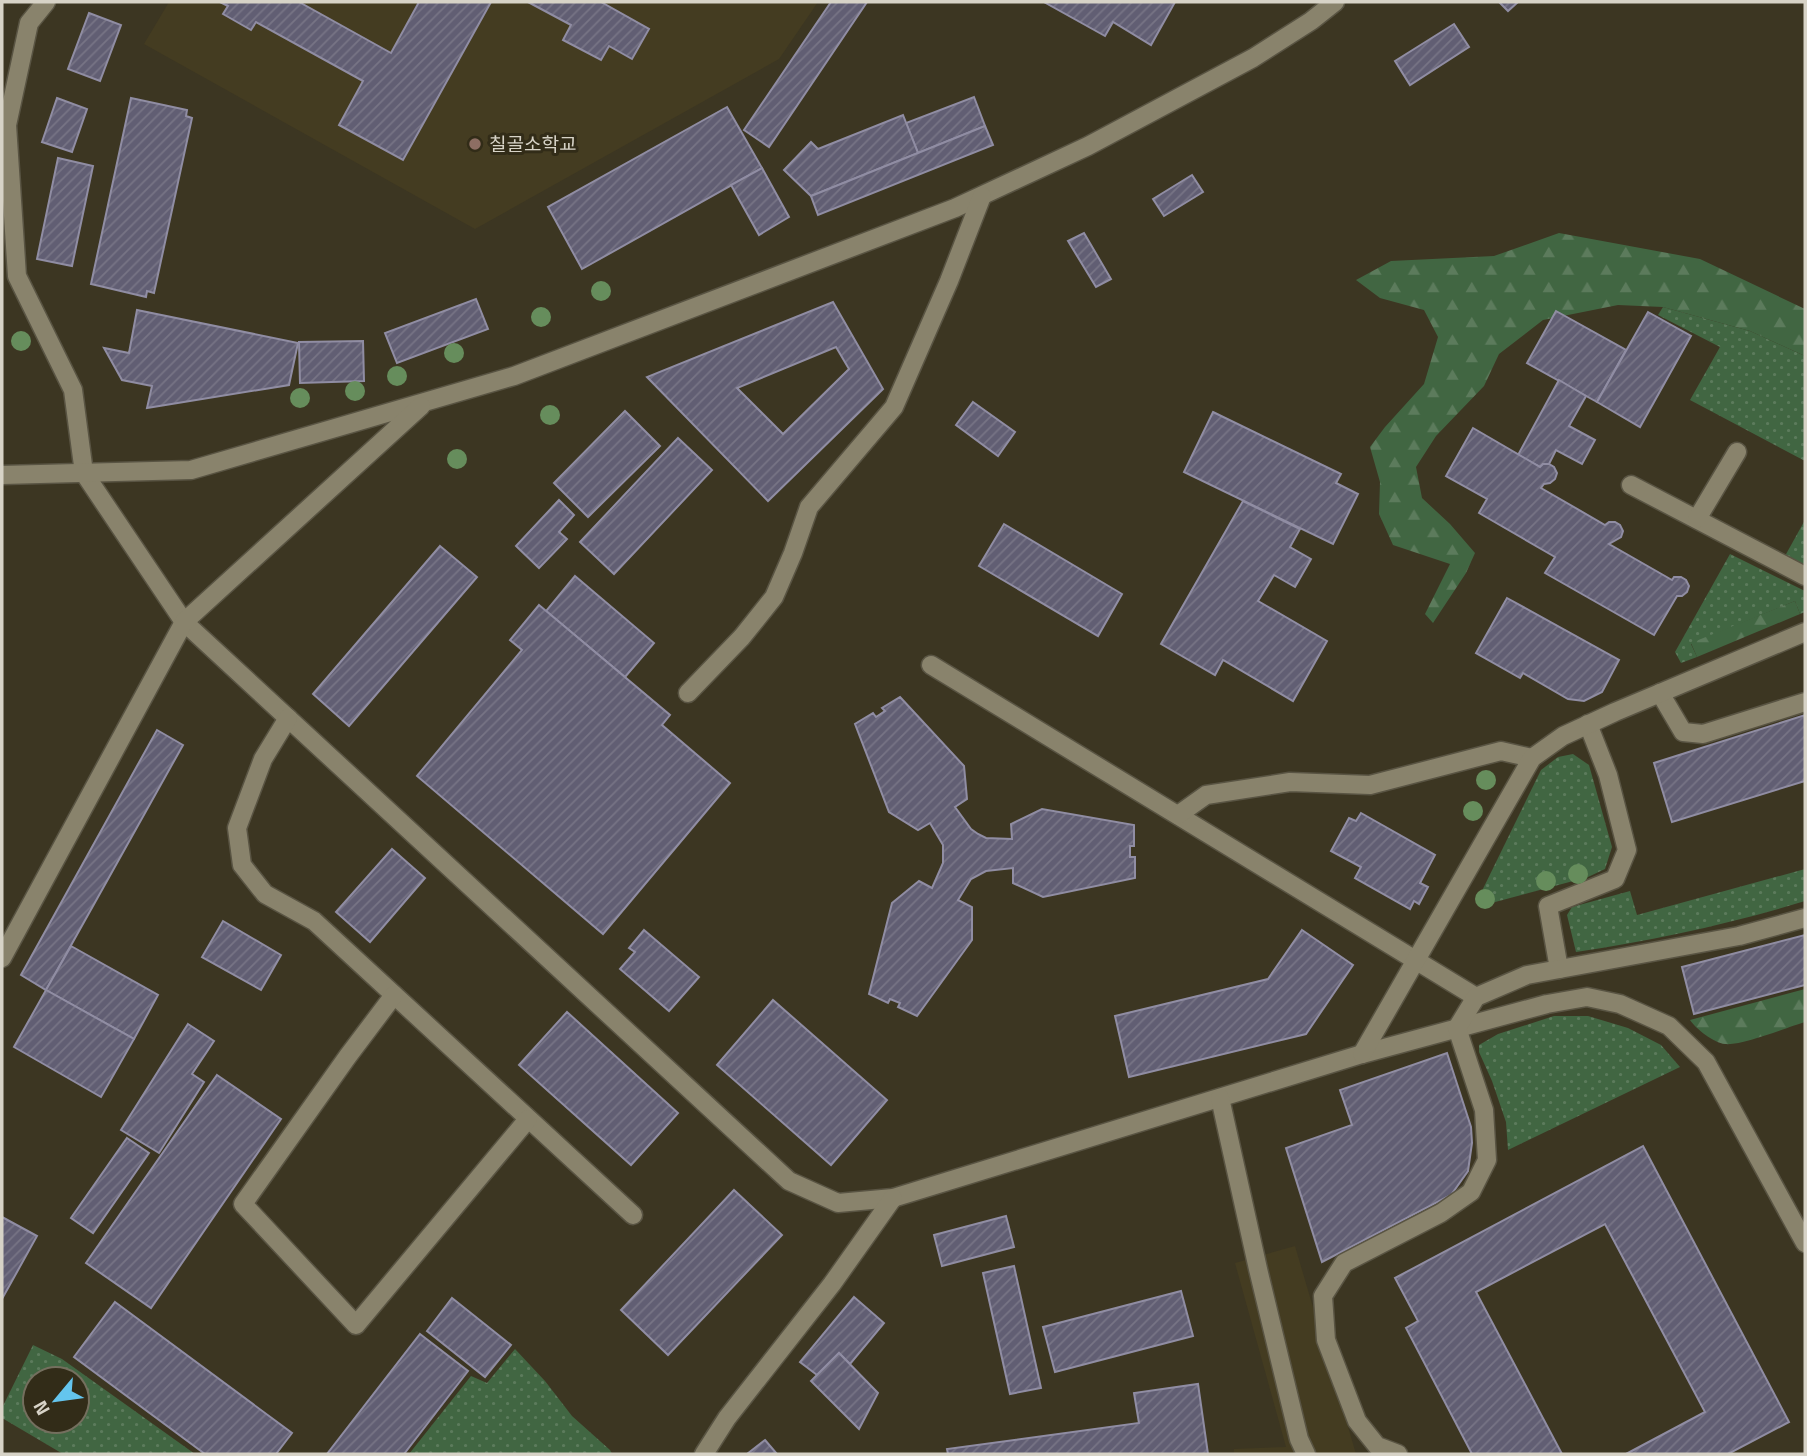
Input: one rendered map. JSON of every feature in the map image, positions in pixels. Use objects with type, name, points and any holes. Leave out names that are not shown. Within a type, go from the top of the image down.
[{"type":"street","points":[[46,2],[29,23],[7,125],[17,276],[73,390],[84,473],[184,622],[789,1181],[838,1203],[893,1198],[1362,1054],[1547,1004],[1587,997],[1620,1004],[1669,1026],[1706,1062],[1805,1243]]},
{"type":"street","points":[[2,475],[191,470],[514,376],[982,196],[1088,146],[1253,58],[1311,21],[1335,2]]},
{"type":"street","points":[[688,694],[743,637],[774,597],[809,507],[894,407],[949,281],[982,196]]},
{"type":"street","points":[[2,958],[184,622],[426,401]]},
{"type":"street","points":[[1697,519],[1737,452]]},
{"type":"street","points":[[1631,485],[1805,576]]},
{"type":"street","points":[[1362,1054],[1532,758],[1563,736],[1588,724],[1805,632]]},
{"type":"street","points":[[931,665],[1476,997]]},
{"type":"street","points":[[1660,693],[1682,732],[1703,734],[1805,702]]},
{"type":"street","points":[[288,718],[262,759],[237,828],[242,865],[265,894],[314,921],[633,1215]]},
{"type":"street","points":[[1559,969],[1548,906],[1615,879],[1627,850],[1608,775],[1588,724]]},
{"type":"street","points":[[1178,815],[1206,795],[1290,782],[1370,785],[1501,751],[1532,758]]},
{"type":"street","points":[[1398,1454],[1377,1446],[1357,1422],[1326,1340],[1323,1296],[1344,1262],[1441,1213],[1471,1192],[1487,1160],[1484,1110],[1457,1028],[1476,997],[1527,975],[1739,936],[1805,918]]},
{"type":"street","points":[[394,995],[243,1204],[356,1325],[528,1119]]},
{"type":"street","points":[[1220,1098],[1267,1308],[1299,1439],[1306,1454]]},
{"type":"street","points":[[704,1454],[727,1418],[832,1284],[893,1198]]},
{"type":"shaded area","name":"칠골소학교","points":[[169,2],[818,2],[779,59],[475,229],[144,44]]},
{"type":"shaded area","points":[[1295,1246],[1356,1454],[1234,1454],[1234,1449],[1286,1447],[1235,1263]]},
{"type":"green space","points":[[1559,233],[1700,259],[1805,309],[1805,356],[1750,331],[1663,307],[1618,305],[1543,320],[1499,354],[1484,386],[1436,436],[1416,467],[1422,498],[1450,524],[1475,553],[1466,573],[1433,623],[1425,614],[1450,564],[1393,545],[1379,514],[1380,482],[1370,447],[1424,384],[1438,337],[1424,310],[1380,298],[1356,280],[1391,261],[1494,256]]},
{"type":"green space","points":[[1663,307],[1750,331],[1805,356],[1805,461],[1690,400],[1720,347],[1658,315]]},
{"type":"green space","points":[[1805,520],[1805,565],[1785,556]]},
{"type":"green space","points":[[1730,554],[1805,591],[1805,612],[1800,614],[1795,601],[1691,644],[1697,657],[1681,663],[1675,652]]},
{"type":"green space","points":[[1795,601],[1800,614],[1697,657],[1691,643]]},
{"type":"green space","points":[[1573,754],[1589,765],[1612,847],[1605,869],[1588,877],[1484,905],[1478,899],[1541,770],[1558,757]]},
{"type":"green space","points":[[1805,869],[1805,901],[1692,931],[1576,952],[1567,915],[1572,907],[1630,891],[1637,915]]},
{"type":"green space","points":[[1805,989],[1805,1022],[1753,1039],[1733,1044],[1721,1043],[1706,1035],[1690,1020]]},
{"type":"green space","points":[[1554,1016],[1588,1016],[1628,1028],[1661,1045],[1680,1067],[1508,1150],[1506,1122],[1479,1052],[1479,1045],[1498,1034]]},
{"type":"green space","points":[[33,1345],[70,1365],[23,1365]]},
{"type":"green space","points":[[515,1349],[545,1381],[572,1416],[612,1454],[409,1454],[471,1376],[487,1383]]},
{"type":"green space","points":[[21,1369],[21,1429],[2,1418],[2,1408]]},
{"type":"green space","points":[[91,1380],[195,1454],[63,1454],[31,1435],[91,1435]]},
{"type":"building","points":[[220,2],[299,2],[391,53],[419,2],[491,2],[403,160],[339,125],[363,81],[256,22],[251,30],[223,14],[228,6]]},
{"type":"building","points":[[528,2],[601,2],[649,29],[632,59],[609,46],[601,60],[563,40],[571,25]]},
{"type":"building","points":[[831,2],[867,2],[769,147],[744,130]]},
{"type":"building","points":[[1044,2],[1175,2],[1151,45],[1113,22],[1105,36]]},
{"type":"building","points":[[1499,2],[1518,2],[1508,11]]},
{"type":"building","points":[[89,13],[121,25],[100,81],[68,69]]},
{"type":"building","points":[[1454,24],[1469,47],[1410,85],[1395,61]]},
{"type":"building","points":[[974,97],[985,126],[918,153],[906,123]]},
{"type":"building","points":[[57,98],[87,109],[72,152],[42,142]]},
{"type":"building","points":[[131,98],[187,110],[186,116],[192,118],[154,293],[147,291],[146,297],[91,284]]},
{"type":"building","points":[[727,107],[762,168],[582,269],[548,207]]},
{"type":"building","points":[[903,115],[918,153],[811,196],[784,170],[811,142],[818,149]]},
{"type":"building","points":[[985,126],[993,145],[818,215],[811,196]]},
{"type":"building","points":[[58,158],[93,166],[72,266],[37,259]]},
{"type":"building","points":[[762,168],[789,217],[759,235],[731,185]]},
{"type":"building","points":[[1192,175],[1203,192],[1164,216],[1153,199]]},
{"type":"building","points":[[1084,233],[1111,279],[1096,287],[1068,241]]},
{"type":"building","points":[[476,299],[488,329],[397,363],[385,333]]},
{"type":"building","points":[[833,302],[883,389],[768,501],[647,377]],"holes":[[[836,347],[849,369],[783,434],[737,388]]]},
{"type":"building","points":[[137,310],[298,343],[289,385],[147,408],[152,386],[122,380],[104,348],[129,353]]},
{"type":"building","points":[[1556,311],[1626,350],[1597,402],[1527,363]]},
{"type":"building","points":[[1648,312],[1691,336],[1640,427],[1597,402]]},
{"type":"building","points":[[363,341],[364,381],[300,383],[299,342]]},
{"type":"building","points":[[1559,380],[1586,396],[1569,426],[1595,440],[1582,464],[1556,450],[1549,464],[1540,467],[1518,455]]},
{"type":"building","points":[[973,402],[1015,432],[998,456],[956,425]]},
{"type":"building","points":[[625,411],[660,446],[588,517],[554,483]]},
{"type":"building","points":[[1213,412],[1341,474],[1336,483],[1358,494],[1333,544],[1184,472]]},
{"type":"building","points":[[1473,428],[1540,467],[1549,464],[1554,467],[1557,473],[1555,479],[1541,488],[1605,525],[1615,522],[1620,525],[1623,531],[1621,537],[1609,544],[1672,580],[1674,577],[1681,577],[1686,580],[1689,586],[1687,592],[1677,596],[1654,635],[1545,573],[1555,557],[1479,513],[1487,499],[1446,476]]},
{"type":"building","points":[[678,438],[712,470],[614,574],[580,542]]},
{"type":"building","points":[[559,500],[574,515],[559,532],[567,539],[539,568],[516,546]]},
{"type":"building","points":[[1243,501],[1300,529],[1290,547],[1311,559],[1295,587],[1274,575],[1258,601],[1327,641],[1293,701],[1223,660],[1215,675],[1161,644]]},
{"type":"building","points":[[1004,524],[1122,594],[1098,636],[979,566]]},
{"type":"building","points":[[440,546],[477,577],[349,726],[313,694]]},
{"type":"building","points":[[575,576],[654,643],[625,677],[546,611]]},
{"type":"building","points":[[1507,598],[1619,660],[1602,692],[1584,701],[1568,699],[1523,673],[1520,678],[1476,653]]},
{"type":"building","points":[[539,605],[670,715],[662,725],[730,783],[603,934],[417,776],[522,650],[510,640]]},
{"type":"building","points":[[900,697],[964,766],[967,799],[955,807],[978,834],[986,838],[1012,839],[1011,824],[1042,809],[1134,825],[1134,846],[1130,846],[1130,857],[1135,857],[1135,878],[1043,897],[1013,883],[1013,868],[986,871],[971,879],[958,900],[972,907],[972,940],[917,1016],[898,1007],[900,1003],[890,999],[888,1003],[869,994],[892,903],[919,881],[932,888],[943,863],[943,845],[930,823],[918,830],[889,812],[855,724],[873,713],[876,717],[885,711],[882,708]]},
{"type":"building","points":[[1805,715],[1805,781],[1672,822],[1654,763]]},
{"type":"building","points":[[157,730],[183,745],[46,990],[21,975]]},
{"type":"building","points":[[1361,813],[1435,855],[1420,883],[1428,887],[1419,904],[1414,901],[1410,909],[1355,878],[1361,867],[1331,851],[1349,818],[1356,821]]},
{"type":"building","points":[[392,849],[425,878],[370,942],[336,912]]},
{"type":"building","points":[[223,921],[281,955],[261,990],[202,957]]},
{"type":"building","points":[[644,930],[699,977],[669,1011],[620,969],[635,952],[629,948]]},
{"type":"building","points":[[1302,930],[1353,965],[1306,1034],[1129,1077],[1115,1016],[1268,979]]},
{"type":"building","points":[[1805,935],[1805,985],[1694,1014],[1682,967]]},
{"type":"building","points":[[71,946],[158,995],[134,1039],[46,990]]},
{"type":"building","points":[[46,990],[134,1039],[101,1097],[14,1047]]},
{"type":"building","points":[[773,1000],[887,1100],[831,1165],[717,1065]]},
{"type":"building","points":[[567,1012],[678,1113],[631,1165],[519,1065]]},
{"type":"building","points":[[188,1024],[214,1041],[192,1074],[204,1082],[159,1153],[121,1130]]},
{"type":"building","points":[[1447,1053],[1471,1127],[1468,1171],[1451,1195],[1322,1262],[1286,1148],[1352,1125],[1340,1090]]},
{"type":"building","points":[[217,1075],[281,1119],[151,1308],[86,1263]]},
{"type":"building","points":[[127,1138],[149,1153],[93,1233],[71,1218]]},
{"type":"building","points":[[1643,1146],[1789,1422],[1728,1454],[1626,1454],[1705,1412],[1605,1224],[1476,1292],[1562,1454],[1472,1454],[1406,1328],[1418,1321],[1395,1278]]},
{"type":"building","points":[[734,1190],[782,1235],[668,1355],[621,1310]]},
{"type":"building","points":[[1006,1216],[1014,1247],[942,1266],[934,1235]]},
{"type":"building","points":[[2,1217],[37,1236],[2,1299]]},
{"type":"building","points":[[1014,1266],[1041,1388],[1010,1394],[983,1273]]},
{"type":"building","points":[[1181,1291],[1193,1336],[1055,1372],[1043,1327]]},
{"type":"building","points":[[854,1297],[884,1323],[850,1364],[839,1353],[817,1375],[800,1362]]},
{"type":"building","points":[[452,1298],[511,1345],[485,1377],[427,1331]]},
{"type":"building","points":[[115,1302],[292,1433],[276,1454],[205,1454],[91,1370],[91,1365],[85,1365],[74,1357]]},
{"type":"building","points":[[420,1334],[468,1371],[404,1454],[327,1454]]},
{"type":"building","points":[[839,1353],[878,1393],[859,1429],[811,1381]]},
{"type":"building","points":[[1198,1384],[1208,1454],[948,1454],[947,1449],[1139,1423],[1134,1393]]},
{"type":"building","points":[[765,1440],[777,1454],[747,1454]]},
{"type":"place","name":"칠골소학교","points":[[475,144]]}]
